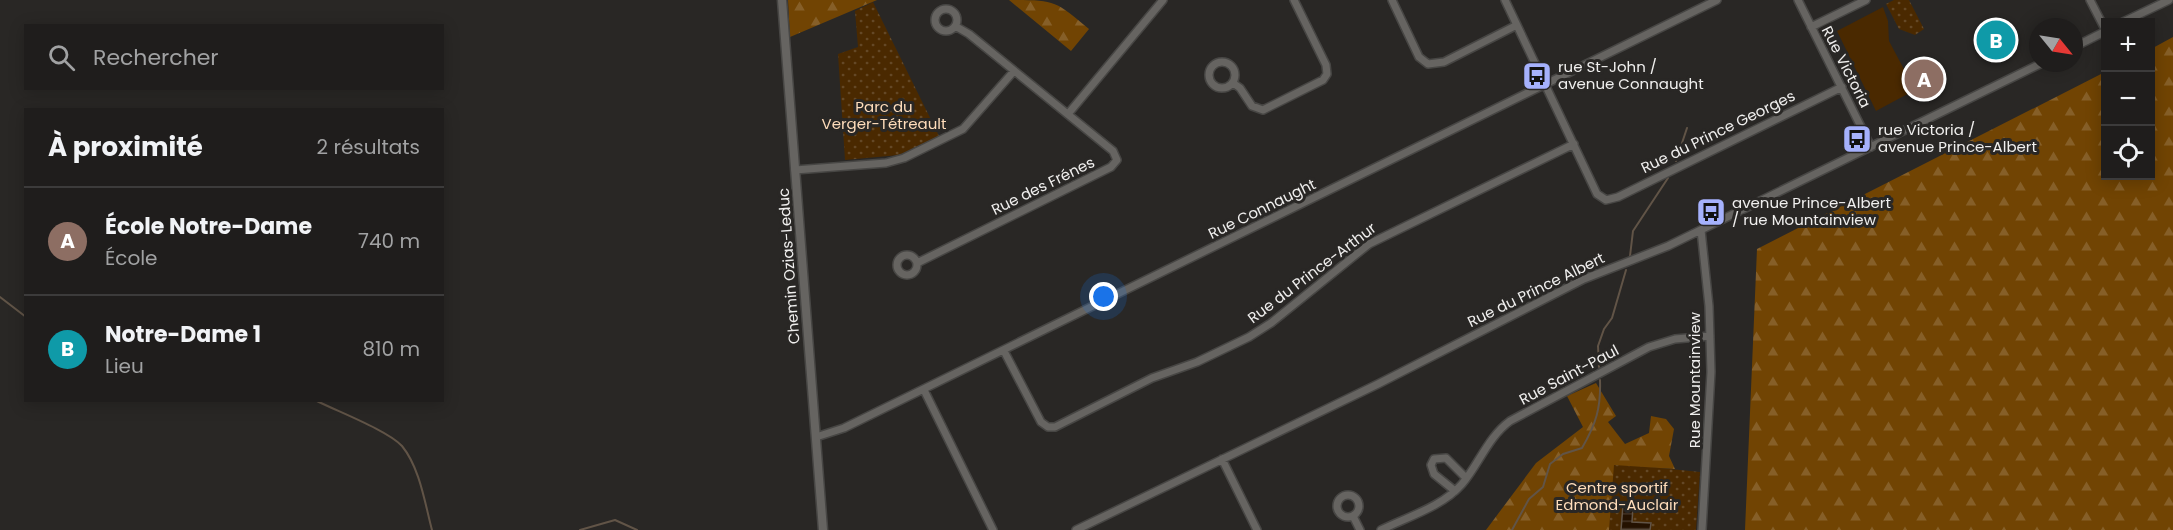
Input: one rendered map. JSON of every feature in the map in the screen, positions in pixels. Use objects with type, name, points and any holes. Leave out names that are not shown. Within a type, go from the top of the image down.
[{"type":"street","name":"Chemin Ozias-Leduc","points":[[782,0],[823,530]]},
{"type":"street","points":[[1068,114],[1163,0]]},
{"type":"street","points":[[1233,83],[1240,88],[1252,106],[1260,110],[1323,80],[1327,67],[1294,0]]},
{"type":"street","points":[[1392,0],[1419,57],[1428,64],[1444,62],[1517,25]]},
{"type":"street","points":[[1505,0],[1574,144]]},
{"type":"street","name":"Rue Connaught","points":[[816,437],[838,431],[924,390],[1717,0]]},
{"type":"street","name":"Rue Victoria","points":[[1798,0],[1871,147]]},
{"type":"street","points":[[1811,27],[1866,0]]},
{"type":"street","points":[[2090,0],[2101,21]]},
{"type":"street","points":[[2131,18],[2169,0]]},
{"type":"street","name":"Rue des Frénes","points":[[917,263],[1114,165],[1117,158],[1115,152],[955,26]]},
{"type":"street","points":[[2083,42],[2101,34]]},
{"type":"street","name":"Rue du Prince Albert","points":[[1076,530],[1584,279],[1646,256],[2029,69]]},
{"type":"street","points":[[795,170],[886,163],[904,158],[967,126],[1014,71]]},
{"type":"street","name":"Rue du Prince Georges","points":[[1574,144],[1597,194],[1606,200],[1618,197],[1842,87]]},
{"type":"street","name":"Rue du Prince-Arthur","points":[[1004,351],[1041,422],[1048,427],[1055,427],[1152,378],[1197,362],[1255,333],[1287,311],[1369,244],[1574,144]]},
{"type":"street","name":"Rue Mountainview","points":[[1701,230],[1710,336],[1711,402],[1702,530]]},
{"type":"street","name":"Rue Saint-Paul","points":[[1381,530],[1432,506],[1455,491],[1495,434],[1514,419],[1649,347],[1675,339],[1710,336]]},
{"type":"street","points":[[924,390],[993,530]]},
{"type":"street","points":[[1455,491],[1433,473],[1431,465],[1434,459],[1446,458],[1466,478]]},
{"type":"street","points":[[1222,459],[1257,530]]},
{"type":"street","points":[[1353,516],[1360,530]]},
{"type":"green space","points":[[788,0],[877,0],[790,37]]},
{"type":"green space","points":[[1009,0],[1036,0],[1053,4],[1061,7],[1089,29],[1071,51]]},
{"type":"green space","points":[[1894,0],[1909,0],[1924,29],[1915,35],[1899,29],[1886,4]]},
{"type":"green space","name":"Parc du Verger-Tétreault","points":[[873,2],[939,136],[899,155],[845,160],[838,54],[858,47],[855,11]]},
{"type":"green space","points":[[1883,7],[1888,21],[1889,41],[1915,90],[1876,111],[1837,31]]},
{"type":"green space","points":[[2173,37],[2173,530],[1745,530],[1757,249],[2101,74],[2101,180],[2155,180],[2155,47]]},
{"type":"green space","points":[[1596,383],[1616,416],[1608,422],[1625,444],[1649,433],[1651,416],[1666,419],[1674,429],[1669,456],[1675,469],[1614,465],[1609,530],[1486,530],[1536,463],[1583,427],[1567,396]]},
{"type":"green space","name":"Centre sportif Edmond-Auclair","points":[[1601,462],[1700,472],[1696,530],[1551,530]]},
{"type":"shaded area","points":[[1623,505],[1633,506],[1632,522],[1651,523],[1650,530],[1621,530]]},
{"type":"waterway","points":[[1676,161],[1687,128]]},
{"type":"waterway","points":[[1630,256],[1633,231],[1668,178]]},
{"type":"waterway","points":[[1599,367],[1598,346],[1604,329],[1612,318],[1626,270]]},
{"type":"waterway","points":[[0,297],[24,315]]},
{"type":"waterway","points":[[1512,530],[1529,499],[1543,487],[1550,464],[1563,454],[1582,448],[1597,416],[1600,380]]},
{"type":"waterway","points":[[319,402],[373,427],[402,446],[418,475],[432,530]]},
{"type":"waterway","points":[[580,530],[615,520],[637,530]]},
{"type":"place","name":"Notre-Dame 1","points":[[1996,40]]},
{"type":"place","name":"rue St-John / avenue Connaught","points":[[1537,76]]},
{"type":"place","name":"École Notre-Dame","points":[[1924,79]]},
{"type":"place","name":"rue Victoria / avenue Prince-Albert","points":[[1857,139]]},
{"type":"place","name":"avenue Prince-Albert / rue Mountainview","points":[[1711,212]]}]
